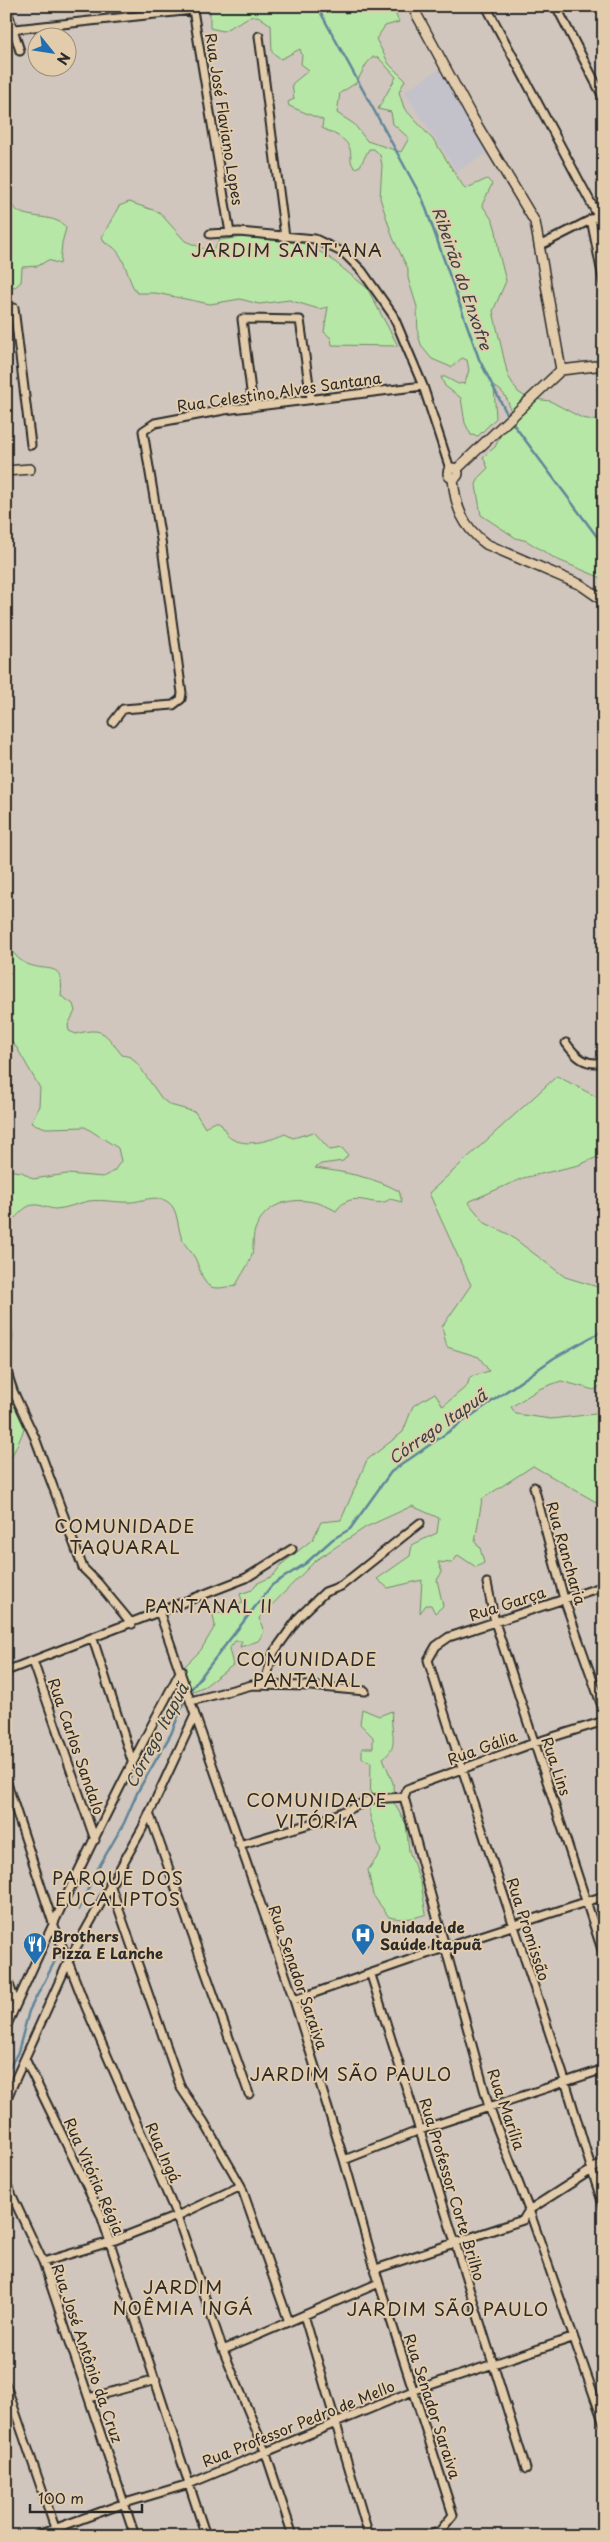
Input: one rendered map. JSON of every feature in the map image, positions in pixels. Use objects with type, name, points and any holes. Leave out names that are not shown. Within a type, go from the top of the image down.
[{"type":"street","points":[[412,6],[470,115],[535,222],[561,370]]},
{"type":"street","points":[[486,6],[598,216],[604,284]]},
{"type":"street","points":[[556,6],[604,99]]},
{"type":"street","points":[[6,7],[9,30],[20,52]]},
{"type":"street","points":[[9,30],[194,8]]},
{"type":"street","name":"Rua José Flaviano Lopes","points":[[194,8],[230,233]]},
{"type":"street","points":[[259,36],[285,236]]},
{"type":"street","points":[[539,246],[598,216]]},
{"type":"street","points":[[210,234],[230,233],[315,239],[344,252],[362,271],[394,315],[423,386],[453,472],[455,501],[474,534],[486,544],[581,585],[604,601]]},
{"type":"street","points":[[14,308],[31,445]]},
{"type":"street","points":[[254,406],[242,319],[300,320],[311,399]]},
{"type":"street","points":[[453,472],[561,370],[604,365]]},
{"type":"street","name":"Rua Celestino Alves Santana","points":[[114,722],[123,709],[173,705],[181,699],[182,693],[143,431],[155,423],[254,406],[423,386]]},
{"type":"street","points":[[6,471],[30,469]]},
{"type":"street","points":[[566,1042],[575,1056],[584,1062],[604,1062]]},
{"type":"street","points":[[6,1369],[13,1391],[35,1438],[83,1568],[132,1624]]},
{"type":"street","name":"Rua Rancharia","points":[[534,1487],[564,1599],[604,1712]]},
{"type":"street","points":[[264,1684],[274,1652],[299,1616],[325,1592],[341,1586],[420,1523]]},
{"type":"street","points":[[6,1671],[160,1614],[246,1578],[292,1549]]},
{"type":"street","name":"Rua Lins","points":[[487,1583],[496,1622],[604,1956]]},
{"type":"street","name":"Rua Garça","points":[[428,1660],[442,1640],[604,1586]]},
{"type":"street","name":"Rua Senador Saraiva","points":[[160,1614],[294,2000],[344,2160],[379,2283],[415,2390],[453,2515],[440,2531],[428,2536]]},
{"type":"street","points":[[93,1639],[132,1761]]},
{"type":"street","name":"Rua Promissão","points":[[428,1660],[461,1770],[566,2082],[590,2169],[604,2207]]},
{"type":"street","name":"Rua Carlos Sandalo","points":[[33,1661],[94,1840]]},
{"type":"street","points":[[6,2027],[53,1923],[132,1761],[181,1670]]},
{"type":"street","points":[[191,1701],[229,1689],[264,1684],[365,1691]]},
{"type":"street","points":[[6,2100],[69,1960],[149,1813],[195,1715]]},
{"type":"street","name":"Rua Gália","points":[[404,1797],[406,1789],[534,1743],[604,1721]]},
{"type":"street","name":"Rua Ingá","points":[[6,1780],[53,1923],[69,1960],[84,2005],[177,2216],[224,2350],[265,2450],[293,2536]]},
{"type":"street","points":[[239,1845],[326,1819],[372,1799],[404,1797]]},
{"type":"street","name":"Rua Marília","points":[[404,1797],[489,2107],[529,2210],[572,2338],[604,2424]]},
{"type":"street","points":[[149,1813],[249,2094]]},
{"type":"street","points":[[110,1884],[181,2088],[204,2122],[241,2186],[289,2322]]},
{"type":"street","points":[[294,2000],[371,1975],[444,1948],[604,1896]]},
{"type":"street","name":"Rua Professor Corte Brilho","points":[[371,1975],[526,2468]]},
{"type":"street","points":[[6,1976],[16,2004]]},
{"type":"street","name":"Rua Vitória Régia","points":[[25,2059],[101,2216],[206,2536]]},
{"type":"street","points":[[344,2160],[420,2130],[604,2068]]},
{"type":"street","points":[[376,2269],[519,2222],[523,2220],[529,2210],[590,2169],[604,2162]]},
{"type":"street","name":"Rua José Antônio da Cruz","points":[[6,2183],[43,2262],[135,2536]]},
{"type":"street","points":[[43,2262],[110,2242],[177,2216],[241,2186]]},
{"type":"street","points":[[224,2350],[379,2283]]},
{"type":"street","points":[[304,2315],[369,2536]]},
{"type":"street","name":"Rua Professor Pedro de Mello","points":[[35,2536],[125,2503],[189,2484],[265,2450],[415,2390],[572,2338]]},
{"type":"street","points":[[88,2398],[156,2380]]},
{"type":"street","points":[[6,2385],[55,2528]]},
{"type":"shaded area","points":[[439,69],[488,153],[457,171],[404,92]]},
{"type":"green space","points":[[210,6],[340,6],[345,13],[350,12],[351,6],[392,6],[399,22],[385,26],[376,39],[389,64],[405,80],[399,92],[404,108],[435,142],[465,189],[487,179],[492,184],[482,205],[493,221],[506,281],[493,311],[508,376],[518,392],[527,398],[550,401],[582,418],[604,422],[604,579],[556,559],[527,541],[516,538],[481,515],[476,485],[479,477],[488,468],[483,457],[495,447],[511,414],[509,406],[504,394],[494,387],[496,418],[478,436],[471,435],[465,423],[461,398],[445,386],[441,377],[445,377],[458,384],[465,383],[469,370],[467,360],[462,358],[451,367],[432,359],[422,347],[418,335],[417,307],[408,278],[408,269],[393,238],[380,198],[382,165],[380,155],[374,149],[369,149],[360,166],[355,168],[346,142],[339,136],[322,128],[323,120],[289,106],[288,102],[294,99],[292,84],[309,70],[301,64],[302,55],[300,49],[281,59],[272,52],[271,25],[258,16],[249,17],[223,31],[210,28]],"holes":[[[373,57],[378,57],[396,77],[378,109],[391,112],[393,124],[409,138],[401,152],[367,141],[354,124],[337,113],[340,93],[356,83],[367,63]]]},
{"type":"green space","points":[[6,198],[21,213],[53,219],[63,224],[66,228],[60,264],[48,260],[38,266],[22,267],[21,282],[15,287],[6,285]]},
{"type":"green space","points":[[129,202],[159,212],[185,241],[212,252],[220,240],[244,237],[307,244],[330,258],[367,288],[398,346],[332,345],[331,338],[324,332],[328,307],[319,309],[289,300],[259,304],[240,299],[210,304],[156,293],[137,293],[121,257],[112,246],[105,243],[102,237],[119,206]]},
{"type":"green space","points":[[6,945],[23,962],[31,966],[52,969],[60,976],[61,996],[73,1004],[75,1011],[68,1025],[69,1031],[76,1034],[93,1031],[103,1034],[122,1055],[131,1057],[162,1099],[170,1105],[195,1112],[205,1128],[212,1122],[219,1122],[231,1139],[247,1143],[267,1140],[285,1134],[293,1138],[314,1132],[330,1150],[342,1148],[348,1155],[343,1161],[321,1164],[315,1168],[347,1173],[379,1182],[399,1191],[402,1202],[390,1199],[378,1202],[357,1199],[343,1204],[336,1211],[314,1202],[292,1201],[281,1204],[262,1216],[254,1233],[251,1258],[236,1285],[218,1288],[208,1285],[205,1281],[195,1257],[183,1241],[172,1205],[159,1198],[126,1202],[94,1201],[56,1209],[33,1205],[26,1208],[6,1224],[6,1170],[22,1172],[33,1179],[67,1174],[103,1177],[114,1171],[121,1161],[118,1148],[85,1127],[46,1128],[31,1123],[39,1106],[40,1088],[17,1048],[6,1035],[6,975],[11,973],[6,969]]},
{"type":"green space","points":[[557,1076],[604,1101],[604,1154],[579,1165],[523,1178],[468,1202],[485,1223],[508,1234],[565,1277],[604,1289],[604,1383],[594,1390],[561,1381],[539,1389],[511,1407],[516,1414],[551,1419],[604,1413],[604,1502],[598,1503],[533,1466],[482,1499],[475,1542],[480,1548],[484,1563],[476,1567],[458,1555],[452,1563],[438,1562],[442,1572],[437,1580],[443,1606],[435,1613],[431,1605],[426,1605],[420,1613],[422,1580],[388,1588],[377,1579],[410,1556],[412,1545],[437,1533],[439,1518],[412,1506],[366,1527],[316,1560],[259,1618],[264,1632],[258,1641],[240,1647],[242,1641],[235,1641],[229,1649],[233,1665],[205,1686],[188,1693],[181,1670],[201,1650],[215,1626],[213,1615],[243,1603],[240,1594],[252,1590],[256,1584],[273,1576],[282,1564],[313,1539],[321,1522],[341,1520],[367,1460],[403,1432],[413,1406],[435,1393],[443,1406],[467,1386],[470,1377],[489,1371],[479,1357],[447,1347],[442,1327],[471,1285],[429,1193]]},
{"type":"green space","points":[[6,1319],[13,1336],[10,1364],[25,1414],[20,1439],[11,1457],[6,1458]]},
{"type":"green space","points":[[362,1709],[379,1716],[392,1711],[392,1749],[383,1758],[393,1783],[394,1803],[406,1824],[409,1851],[421,1884],[426,1914],[417,1917],[403,1919],[389,1917],[373,1895],[368,1870],[381,1852],[370,1816],[371,1762],[362,1758],[362,1748],[373,1748],[373,1737],[360,1724]]},
{"type":"waterway","name":"Ribeirão do Enxofre","points":[[317,6],[423,200],[479,359],[508,416]]},
{"type":"waterway","name":"Ribeirão do Enxofre","points":[[511,421],[604,546]]},
{"type":"waterway","name":"Córrego Itapuã","points":[[189,1692],[272,1585],[305,1564],[333,1539],[350,1529],[391,1472],[554,1358],[604,1330]]},
{"type":"waterway","name":"Córrego Itapuã","points":[[79,1910],[93,1877],[124,1823],[138,1791],[171,1734],[186,1697]]},
{"type":"waterway","points":[[6,2074],[18,2052],[29,2011],[55,1961]]},
{"type":"place","name":"Unidade de Saúde Itapuã","points":[[363,1956]]},
{"type":"place","name":"Brothers Pizza E Lanche","points":[[35,1965]]},
{"type":"district","name":"JARDIM SANT'ANA","points":[[287,249]]},
{"type":"district","name":"COMUNIDADE TAQUARAL","points":[[125,1535]]},
{"type":"district","name":"PANTANAL II","points":[[209,1605]]},
{"type":"district","name":"COMUNIDADE PANTANAL","points":[[307,1668]]},
{"type":"district","name":"COMUNIDADE VITÓRIA","points":[[317,1809]]},
{"type":"district","name":"PARQUE DOS EUCALIPTOS","points":[[118,1887]]},
{"type":"district","name":"JARDIM SÃO PAULO","points":[[351,2073]]},
{"type":"district","name":"JARDIM NOÊMIA INGÁ","points":[[183,2296]]},
{"type":"district","name":"JARDIM SÃO PAULO","points":[[448,2308]]}]
